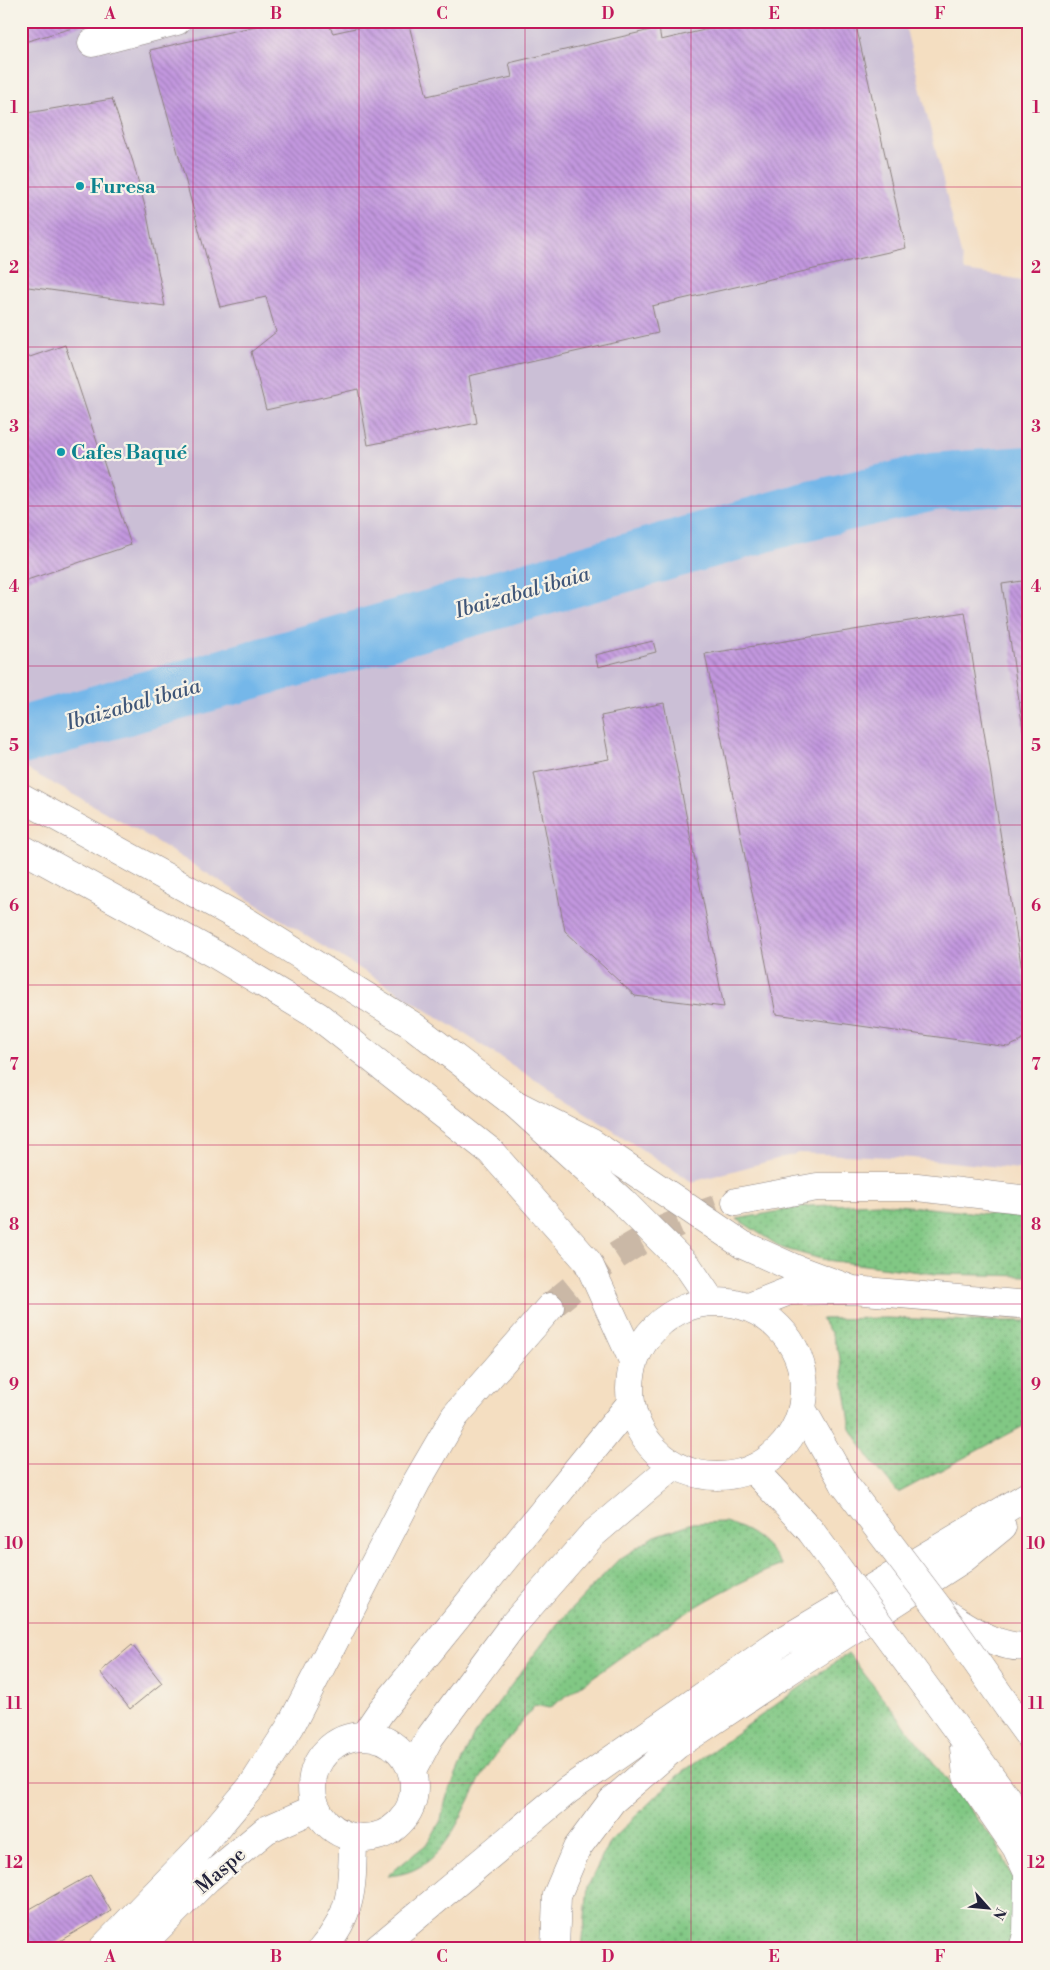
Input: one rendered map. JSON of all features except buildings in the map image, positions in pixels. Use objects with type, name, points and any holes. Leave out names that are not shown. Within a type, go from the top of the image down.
[{"type":"main road","points":[[92,43],[177,21]]},
{"type":"main road","points":[[21,797],[249,923],[412,1024],[515,1104],[622,1202],[689,1268],[712,1302]]},
{"type":"main road","points":[[21,848],[218,956],[318,1016],[490,1151],[588,1262],[634,1363]]},
{"type":"main road","points":[[515,1104],[592,1143],[743,1245],[794,1268],[853,1290]]},
{"type":"main road","points":[[736,1202],[817,1187],[917,1187],[1029,1200]]},
{"type":"main road","points":[[749,1307],[789,1292],[853,1290],[1029,1304]]},
{"type":"main road","points":[[712,1302],[731,1302],[749,1307],[771,1319],[788,1337],[800,1359],[805,1384],[802,1409],[793,1434],[776,1454],[754,1468],[727,1476],[700,1475],[674,1465],[654,1449],[639,1428],[631,1403],[630,1383],[634,1363],[645,1340],[664,1320],[687,1307],[712,1302]]},
{"type":"main road","points":[[102,1949],[199,1849],[252,1786],[290,1727],[416,1483],[455,1416],[550,1307]]},
{"type":"main road","points":[[364,1736],[381,1711],[631,1403]]},
{"type":"main road","points":[[802,1409],[845,1485],[940,1610],[1029,1736]]},
{"type":"main road","points":[[412,1771],[430,1737],[513,1625],[592,1535],[674,1465]]},
{"type":"main road","points":[[754,1468],[810,1530],[1029,1829]]},
{"type":"main road","points":[[377,1949],[576,1784],[781,1642],[1029,1495]]},
{"type":"main road","points":[[555,1949],[556,1895],[577,1848],[612,1801],[677,1745],[964,1558],[1029,1504]]},
{"type":"main road","points":[[940,1610],[995,1642],[1020,1647],[1029,1646]]},
{"type":"main road","points":[[350,1737],[380,1738],[394,1745],[405,1756],[412,1771],[415,1786],[413,1801],[406,1815],[396,1827],[383,1835],[368,1839],[353,1838],[331,1827],[316,1808],[312,1794],[312,1779],[317,1765],[325,1753],[336,1743],[350,1737]]},
{"type":"main road","points":[[963,1738],[967,1776],[1016,1847],[1028,1873],[1027,1934],[1023,1949]]},
{"type":"main road","name":"Maspe","points":[[137,1949],[207,1879],[266,1830],[316,1808]]},
{"type":"main road","points":[[322,1949],[346,1913],[352,1886],[353,1838]]},
{"type":"shaded area","points":[[21,21],[904,21],[965,271],[1029,281],[1029,1170],[913,1158],[799,1153],[692,1182],[460,1031],[136,829],[21,766]]},
{"type":"green space","points":[[878,1203],[1029,1218],[1029,1276],[936,1274],[825,1260],[782,1248],[737,1219],[808,1206]]},
{"type":"green space","points":[[886,1318],[1029,1321],[1029,1423],[898,1493],[870,1459],[851,1429],[839,1353],[831,1333],[821,1319]]},
{"type":"green space","points":[[725,1522],[744,1529],[758,1538],[782,1565],[750,1578],[690,1610],[549,1708],[535,1705],[490,1763],[451,1834],[440,1850],[426,1863],[408,1872],[387,1876],[428,1843],[441,1820],[446,1798],[473,1736],[558,1623],[618,1560],[655,1536],[693,1523]]},
{"type":"green space","points":[[848,1653],[997,1844],[1016,1884],[1012,1939],[1009,1949],[582,1949],[588,1886],[610,1841],[677,1776]]},
{"type":"waterway","name":"Ibaizabal ibaia","points":[[21,736],[807,511],[933,482],[1029,475]]},
{"type":"tunnel","points":[[550,1307],[595,1271],[627,1249],[685,1220],[736,1202]]},
{"type":"place","name":"Furesa","points":[[80,186]]},
{"type":"place","name":"Cafes Baqué","points":[[61,452]]}]
